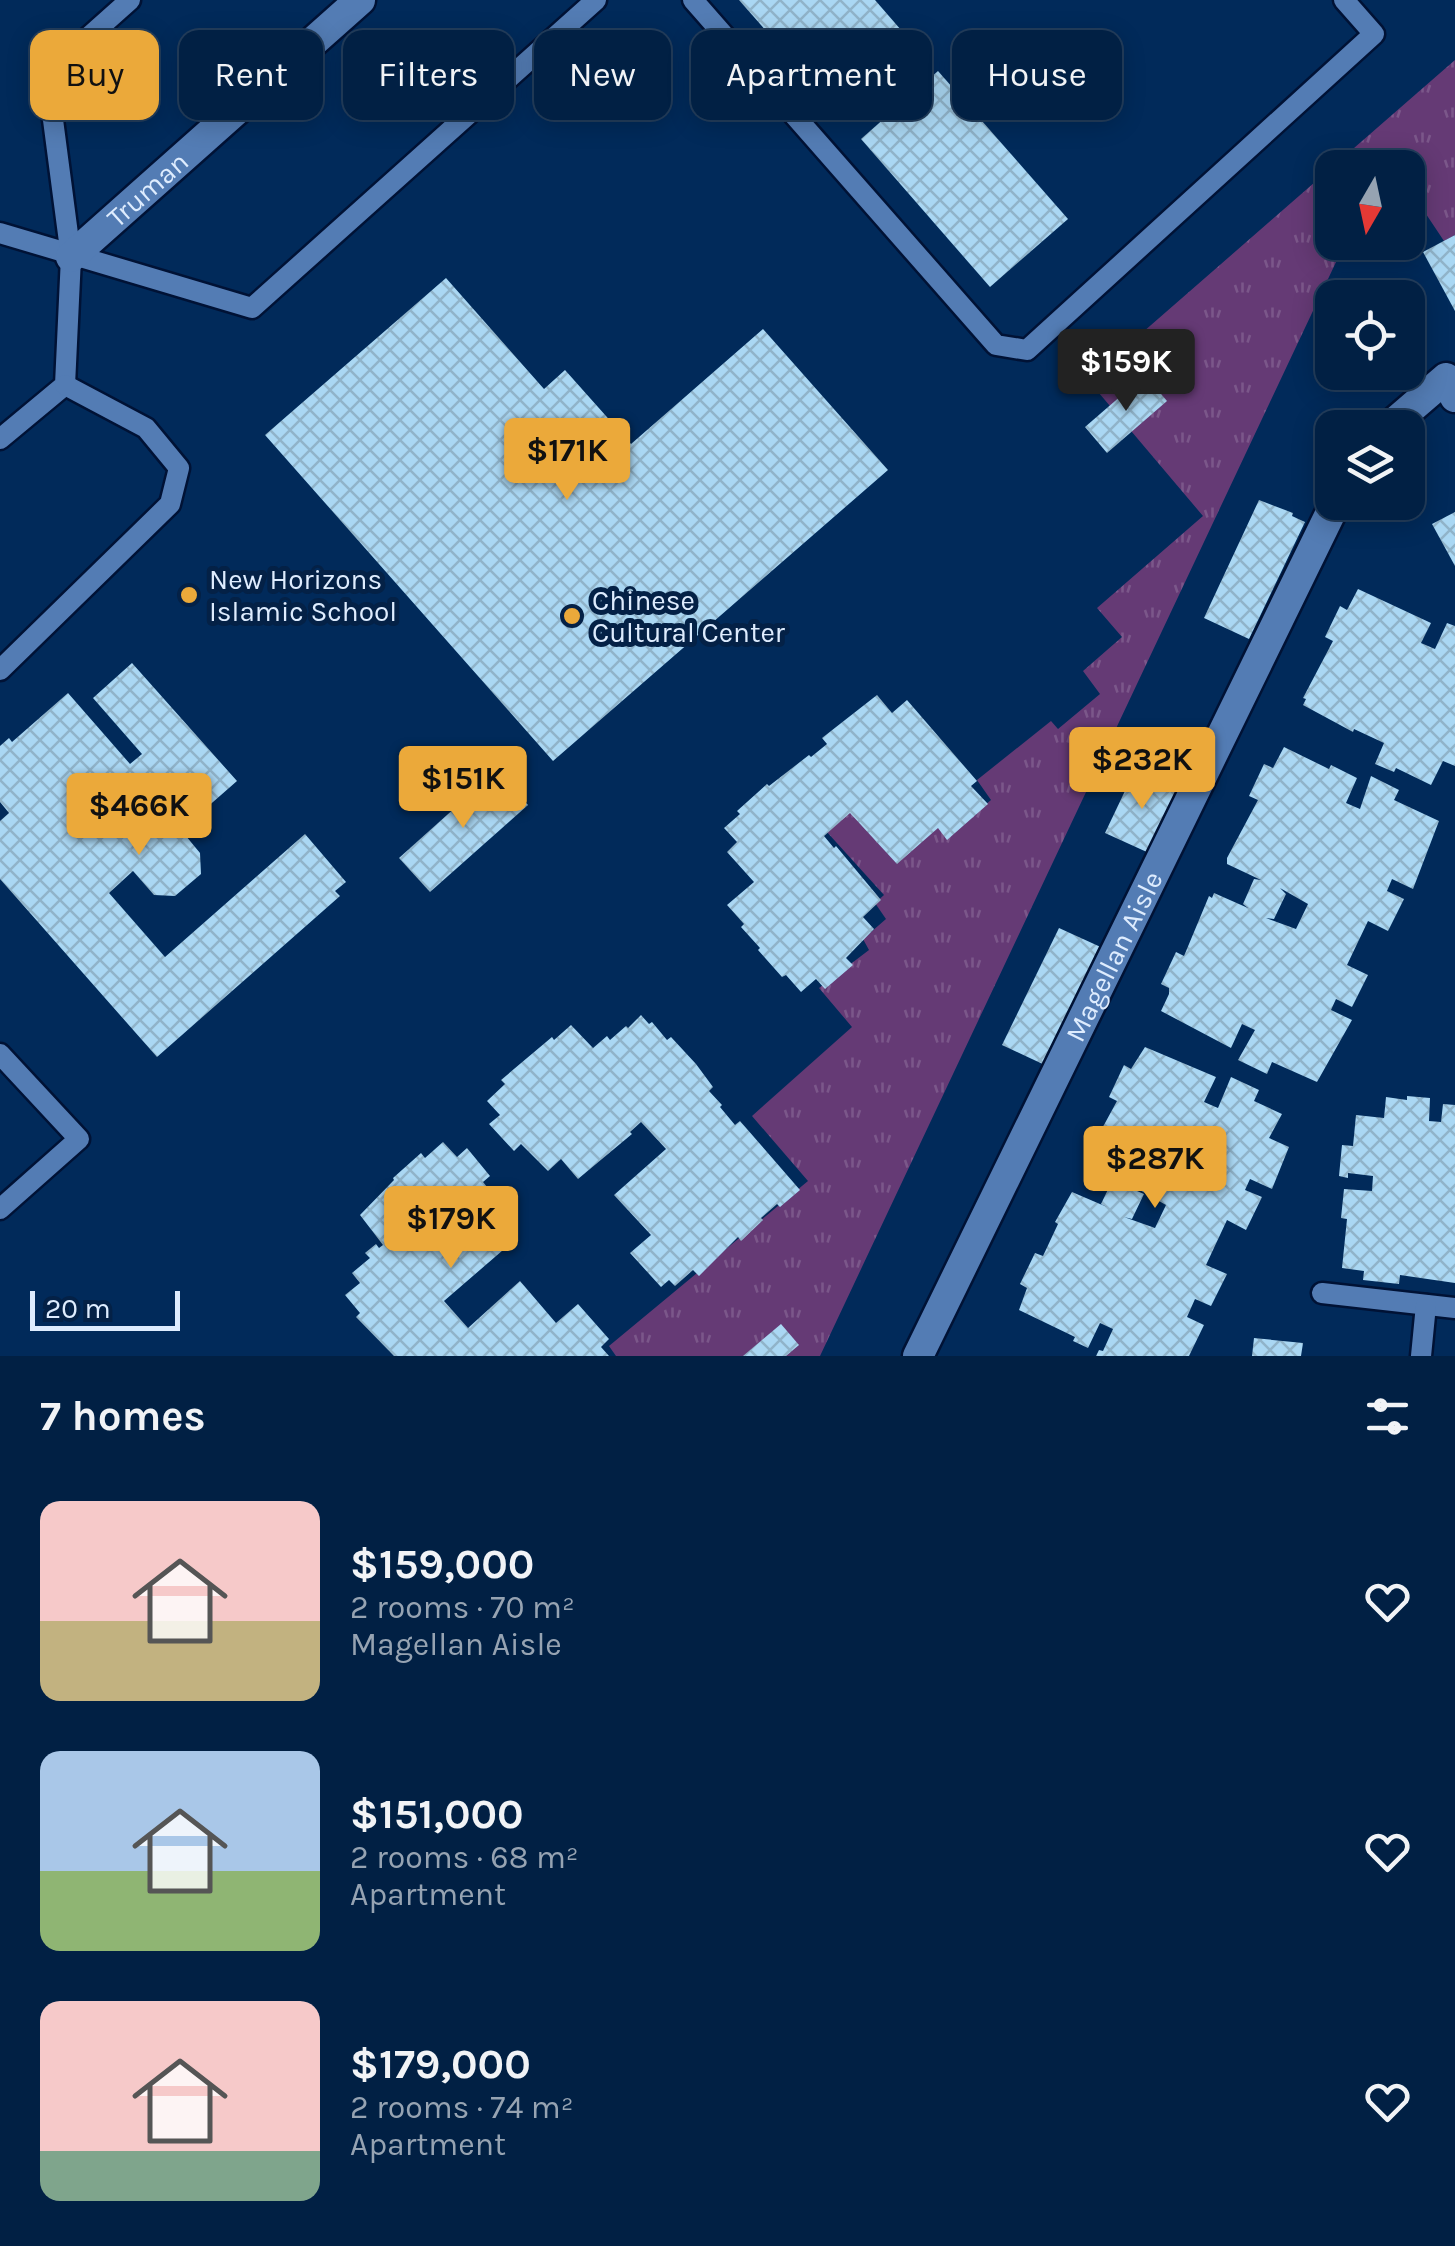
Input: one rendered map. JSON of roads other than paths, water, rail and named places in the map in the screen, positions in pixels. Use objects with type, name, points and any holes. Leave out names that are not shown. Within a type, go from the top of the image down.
[{"type":"street","name":"Truman","points":[[71,257],[360,0]]},
{"type":"street","points":[[1416,410],[1450,388]]},
{"type":"street","name":"Magellan Aisle","points":[[918,1356],[1327,520]]},
{"type":"lane","points":[[0,439],[65,385],[71,257],[48,74],[130,0]]},
{"type":"lane","points":[[0,233],[252,308],[596,0]]},
{"type":"lane","points":[[693,0],[996,345],[1026,350],[1374,34],[1344,0]]},
{"type":"lane","points":[[0,670],[170,504],[180,468],[146,428],[65,385]]},
{"type":"lane","points":[[0,1054],[80,1139],[0,1209]]},
{"type":"lane","points":[[1322,1293],[1455,1308]]},
{"type":"lane","points":[[1421,1356],[1426,1304]]},
{"type":"place","name":"New Horizons Islamic School","points":[[189,595]]},
{"type":"place","name":"Chinese Cultural Center","points":[[572,616]]}]
